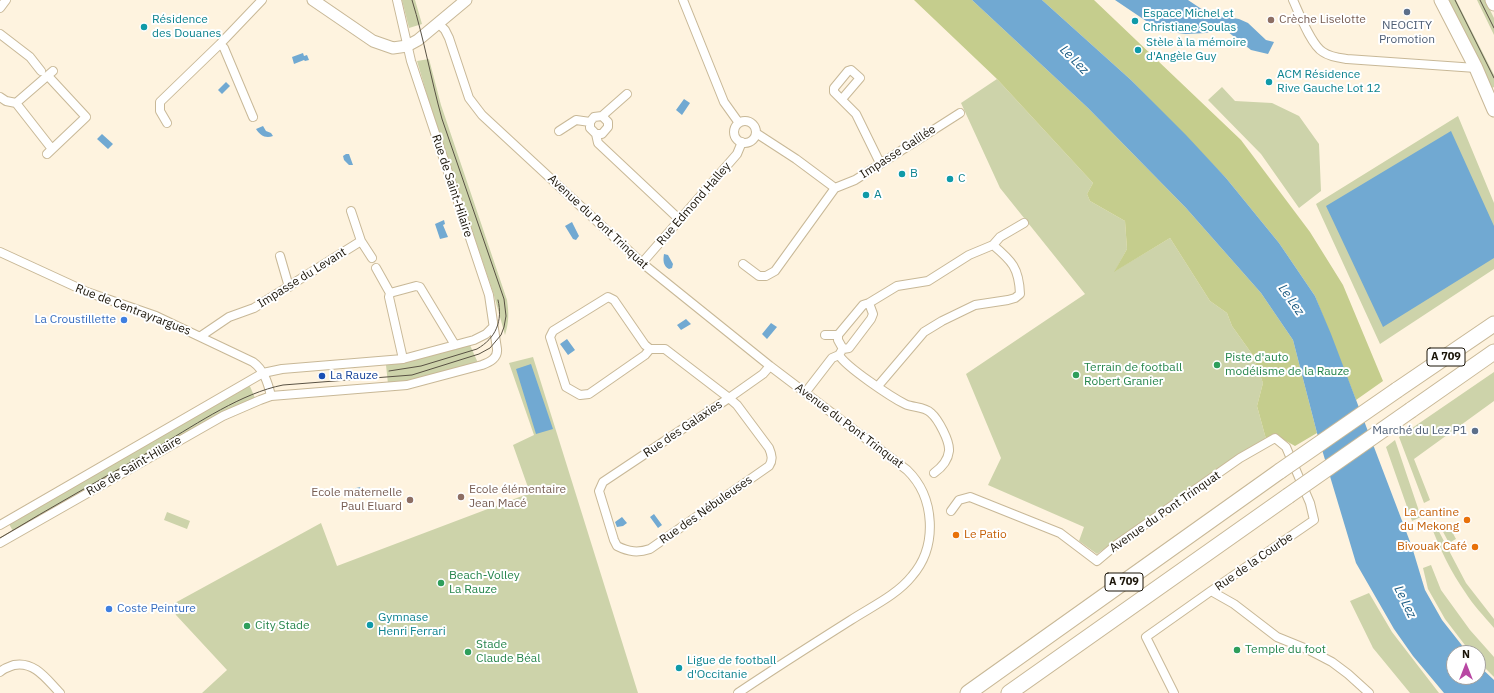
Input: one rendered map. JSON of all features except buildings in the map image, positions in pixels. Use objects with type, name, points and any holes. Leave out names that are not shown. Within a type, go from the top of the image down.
[{"type":"highway","name":"A 709","points":[[968,693],[1280,471],[1494,324]]},
{"type":"highway","name":"A 709","points":[[1009,693],[1494,352]]},
{"type":"main road","points":[[1441,0],[1476,68],[1494,110]]},
{"type":"main road","points":[[1492,0],[1494,4]]},
{"type":"street","points":[[0,8],[6,0]]},
{"type":"street","points":[[167,123],[160,111],[160,102],[220,44],[262,0]]},
{"type":"street","points":[[313,0],[373,41],[393,48],[407,46],[418,40],[466,0]]},
{"type":"street","name":"Rue de Saint-Hilaire","points":[[0,543],[222,416],[271,396],[407,385],[482,365],[494,359],[498,353],[489,295],[407,46],[397,0]]},
{"type":"street","points":[[683,0],[724,102],[739,123]]},
{"type":"street","points":[[1292,0],[1316,45],[1322,52],[1334,57],[1476,68]]},
{"type":"street","name":"Avenue du Pont Trinquat","points":[[439,24],[445,30],[449,38],[469,98],[473,105],[488,120],[642,263],[770,366],[907,470],[915,478],[924,493],[929,511],[930,532],[925,554],[912,577],[881,602],[738,693]]},
{"type":"street","points":[[0,34],[30,57],[41,71]]},
{"type":"street","points":[[220,44],[224,48],[253,117]]},
{"type":"street","points":[[0,97],[6,101],[16,103],[50,152],[86,117],[51,74],[16,103]]},
{"type":"street","points":[[626,94],[602,116],[594,117],[590,122],[590,128],[596,134],[598,143],[680,220]]},
{"type":"street","points":[[842,99],[856,114],[880,163]]},
{"type":"street","name":"Impasse Galilée","points":[[835,188],[855,180],[960,113]]},
{"type":"street","points":[[596,134],[602,134],[608,128],[608,122],[602,116]]},
{"type":"street","points":[[559,131],[576,120],[590,122]]},
{"type":"street","points":[[743,264],[759,276],[766,276],[775,271],[835,188],[796,159],[756,133],[755,128],[748,122],[739,123],[734,131],[738,140],[742,142],[751,141],[756,133]]},
{"type":"street","name":"Rue Edmond Halley","points":[[642,263],[737,154],[742,142]]},
{"type":"street","points":[[351,211],[360,241],[372,258]]},
{"type":"street","points":[[934,473],[941,468],[949,451],[948,441],[940,425],[931,412],[906,404],[843,361],[838,334],[863,305],[868,304],[897,286],[928,281],[969,255],[993,245],[1000,237],[1024,223]]},
{"type":"street","name":"Impasse du Levant","points":[[201,336],[229,317],[254,308],[360,241]]},
{"type":"street","points":[[878,386],[924,332],[975,305],[1008,300],[1015,298],[1020,294],[1019,278],[1015,267],[1004,254],[993,245]]},
{"type":"street","name":"Rue de Centrayrargues","points":[[0,252],[87,292],[156,316],[201,336],[253,362],[259,366],[263,373]]},
{"type":"street","points":[[280,256],[289,287]]},
{"type":"street","points":[[376,268],[390,293],[389,297],[402,359]]},
{"type":"street","points":[[390,293],[416,286],[420,287],[455,345]]},
{"type":"street","points":[[650,349],[645,355],[589,394],[580,396],[566,387],[550,338],[553,331],[608,297],[614,300],[645,345],[650,349],[665,349],[729,398]]},
{"type":"street","points":[[805,393],[832,358],[849,348],[871,319],[873,314],[868,304]]},
{"type":"street","name":"Rue de Saint-Hilaire","points":[[0,525],[263,373],[282,369],[402,359],[474,340],[486,334],[493,327]]},
{"type":"street","points":[[824,334],[838,334]]},
{"type":"street","name":"Rue des Galaxies","points":[[599,491],[603,482],[729,398],[763,374],[770,366]]},
{"type":"street","points":[[263,373],[271,396]]},
{"type":"street","name":"Rue des Nébuleuses","points":[[599,491],[617,546],[632,552],[643,551],[650,548],[769,466],[772,462],[770,448],[737,405],[729,398]]},
{"type":"street","name":"Avenue du Pont Trinquat","points":[[951,510],[960,500],[970,497],[1060,533],[1097,561],[1116,545],[1240,458],[1275,438],[1286,446],[1310,503],[1314,520]]},
{"type":"street","name":"Rue de la Courbe","points":[[1314,520],[1211,592],[1234,604],[1277,637],[1309,650],[1332,662],[1369,693]]},
{"type":"street","points":[[1174,693],[1146,637],[1211,592]]},
{"type":"street","points":[[0,672],[3,669],[15,665],[28,666],[42,673],[60,693]]},
{"type":"green space","points":[[402,0],[415,0],[422,24],[409,28]]},
{"type":"green space","points":[[914,0],[972,0],[1088,108],[1186,208],[1261,293],[1293,340],[1317,433],[1295,446],[1277,436],[1266,439],[1257,406],[1263,383],[1252,354],[1232,326],[1227,313],[1210,301],[1170,238],[1114,272],[1127,249],[1125,221],[1090,201],[1087,194],[1093,183],[997,79]]},
{"type":"green space","points":[[1042,0],[1094,0],[1241,140],[1310,232],[1343,285],[1383,381],[1356,400],[1315,296],[1279,243],[1226,178],[1131,80]]},
{"type":"green space","points":[[1448,0],[1456,0],[1494,75],[1494,87],[1490,89]]},
{"type":"green space","points":[[1477,0],[1485,0],[1494,18],[1494,35]]},
{"type":"green space","points":[[429,59],[441,105],[507,300],[508,318],[505,335],[493,292],[432,112],[417,61]]},
{"type":"green space","points":[[997,79],[1093,183],[1087,194],[1090,201],[1125,221],[1127,249],[1115,271],[1170,238],[1210,301],[1227,313],[1232,326],[1252,354],[1263,383],[1257,406],[1266,439],[1158,510],[1097,554],[1079,541],[1084,527],[988,485],[1001,458],[966,374],[1085,294],[1000,188],[961,103]]},
{"type":"green space","points":[[1222,87],[1235,101],[1272,103],[1299,116],[1319,144],[1321,191],[1299,208],[1261,154],[1208,100]]},
{"type":"green space","points":[[1458,116],[1494,203],[1494,269],[1380,344],[1316,204]]},
{"type":"green space","points":[[470,345],[478,363],[408,381],[388,384],[386,365],[406,362]]},
{"type":"green space","points":[[533,357],[638,693],[202,693],[227,670],[176,615],[173,604],[321,523],[337,566],[530,493],[513,445],[534,435],[509,363]]},
{"type":"green space","points":[[1494,372],[1494,401],[1414,459],[1430,500],[1424,503],[1399,437]]},
{"type":"green space","points":[[249,384],[255,398],[14,533],[9,524]]},
{"type":"green space","points":[[1395,440],[1421,517],[1412,521],[1386,447]]},
{"type":"green space","points":[[167,512],[190,521],[187,529],[164,520]]},
{"type":"green space","points":[[1435,524],[1466,583],[1494,619],[1494,628],[1472,601],[1455,576],[1442,552],[1431,526]]},
{"type":"green space","points":[[1448,524],[1456,539],[1449,543],[1441,528]]},
{"type":"green space","points":[[1431,565],[1441,590],[1470,630],[1483,645],[1465,645],[1445,619],[1428,589],[1423,568]]},
{"type":"green space","points":[[1369,593],[1392,632],[1439,693],[1410,693],[1373,648],[1350,601]]},
{"type":"green space","points":[[1486,648],[1494,657],[1494,677],[1486,669]]},
{"type":"water","name":"Le Lez","points":[[972,0],[1042,0],[1131,80],[1186,135],[1226,178],[1279,243],[1315,296],[1331,334],[1412,547],[1425,590],[1442,620],[1462,645],[1446,645],[1446,685],[1486,685],[1486,672],[1494,680],[1494,693],[1444,693],[1413,656],[1394,629],[1356,563],[1317,433],[1293,340],[1261,293],[1186,208],[1088,108]]},
{"type":"water","points":[[1115,0],[1188,0],[1209,14],[1239,19],[1248,23],[1266,40],[1274,42],[1268,54],[1251,50],[1223,28],[1206,33],[1186,34],[1161,31]]},
{"type":"water","points":[[303,53],[304,56],[307,55],[309,60],[304,60],[294,64],[292,57]]},
{"type":"water","points":[[226,82],[230,86],[222,94],[218,90]]},
{"type":"water","points":[[684,99],[690,103],[682,115],[676,110]]},
{"type":"water","points":[[263,126],[266,131],[271,133],[273,136],[265,137],[259,133],[256,129]]},
{"type":"water","points":[[1451,131],[1494,226],[1494,258],[1383,327],[1326,206]]},
{"type":"water","points":[[102,134],[113,144],[108,149],[97,139]]},
{"type":"water","points":[[349,154],[353,165],[349,165],[344,160],[343,156]]},
{"type":"water","points":[[444,220],[445,224],[443,225],[448,237],[440,239],[435,224]]},
{"type":"water","points":[[572,222],[579,236],[576,240],[573,239],[565,226]]},
{"type":"water","points":[[664,254],[668,255],[673,264],[672,268],[669,269],[665,265]]},
{"type":"water","points":[[686,319],[691,324],[681,330],[677,325]]},
{"type":"water","points":[[771,323],[777,327],[767,339],[762,334]]},
{"type":"water","points":[[567,339],[575,350],[568,355],[560,344]]},
{"type":"water","points":[[531,364],[553,429],[536,434],[516,369]]},
{"type":"water","points":[[361,487],[365,491],[365,497],[358,495],[357,497],[353,498],[353,491],[356,488]]},
{"type":"water","points":[[654,514],[662,525],[658,528],[650,517]]},
{"type":"water","points":[[622,517],[627,523],[623,526],[617,527],[615,522]]},
{"type":"tram line","points":[[0,538],[205,418],[252,395],[283,385],[412,375],[479,354],[490,348],[501,335],[506,316],[504,299],[442,119],[412,0]]},
{"type":"tram line","points":[[1455,0],[1494,78]]},
{"type":"tram line","points":[[1480,0],[1494,28]]},
{"type":"tram line","points":[[389,371],[421,366],[477,349],[484,345],[493,334],[499,322],[500,315],[498,300]]},
{"type":"place","name":"NEOCITY Promotion","points":[[1407,12]]},
{"type":"place","name":"Crèche Liselotte","points":[[1271,20]]},
{"type":"place","name":"Espace Michel et Christiane Soulas","points":[[1135,21]]},
{"type":"place","name":"Résidence des Douanes","points":[[144,27]]},
{"type":"place","name":"Stèle à la mémoire d'Angèle Guy","points":[[1138,50]]},
{"type":"place","name":"ACM Résidence Rive Gauche Lot 12","points":[[1269,82]]},
{"type":"place","name":"B","points":[[902,174]]},
{"type":"place","name":"C","points":[[950,179]]},
{"type":"place","name":"A","points":[[866,195]]},
{"type":"place","name":"La Croustillette","points":[[124,320]]},
{"type":"place","name":"Piste d'auto modélisme de la Rauze","points":[[1217,365]]},
{"type":"place","name":"Terrain de football Robert Granier","points":[[1076,375]]},
{"type":"place","name":"La Rauze","points":[[322,376]]},
{"type":"place","name":"Marché du Lez P1","points":[[1475,431]]},
{"type":"place","name":"Ecole élémentaire Jean Macé","points":[[461,497]]},
{"type":"place","name":"Ecole maternelle Paul Eluard","points":[[410,500]]},
{"type":"place","name":"La cantine du Mekong","points":[[1467,520]]},
{"type":"place","name":"Le Patio","points":[[956,535]]},
{"type":"place","name":"Bivouak Café","points":[[1475,547]]},
{"type":"place","name":"Beach-Volley La Rauze","points":[[441,583]]},
{"type":"place","name":"Coste Peinture","points":[[109,609]]},
{"type":"place","name":"Gymnase Henri Ferrari","points":[[370,625]]},
{"type":"place","name":"City Stade","points":[[247,626]]},
{"type":"place","name":"Temple du foot","points":[[1237,650]]},
{"type":"place","name":"Stade Claude Béal","points":[[468,652]]},
{"type":"place","name":"Ligue de football d'Occitanie","points":[[679,668]]}]
